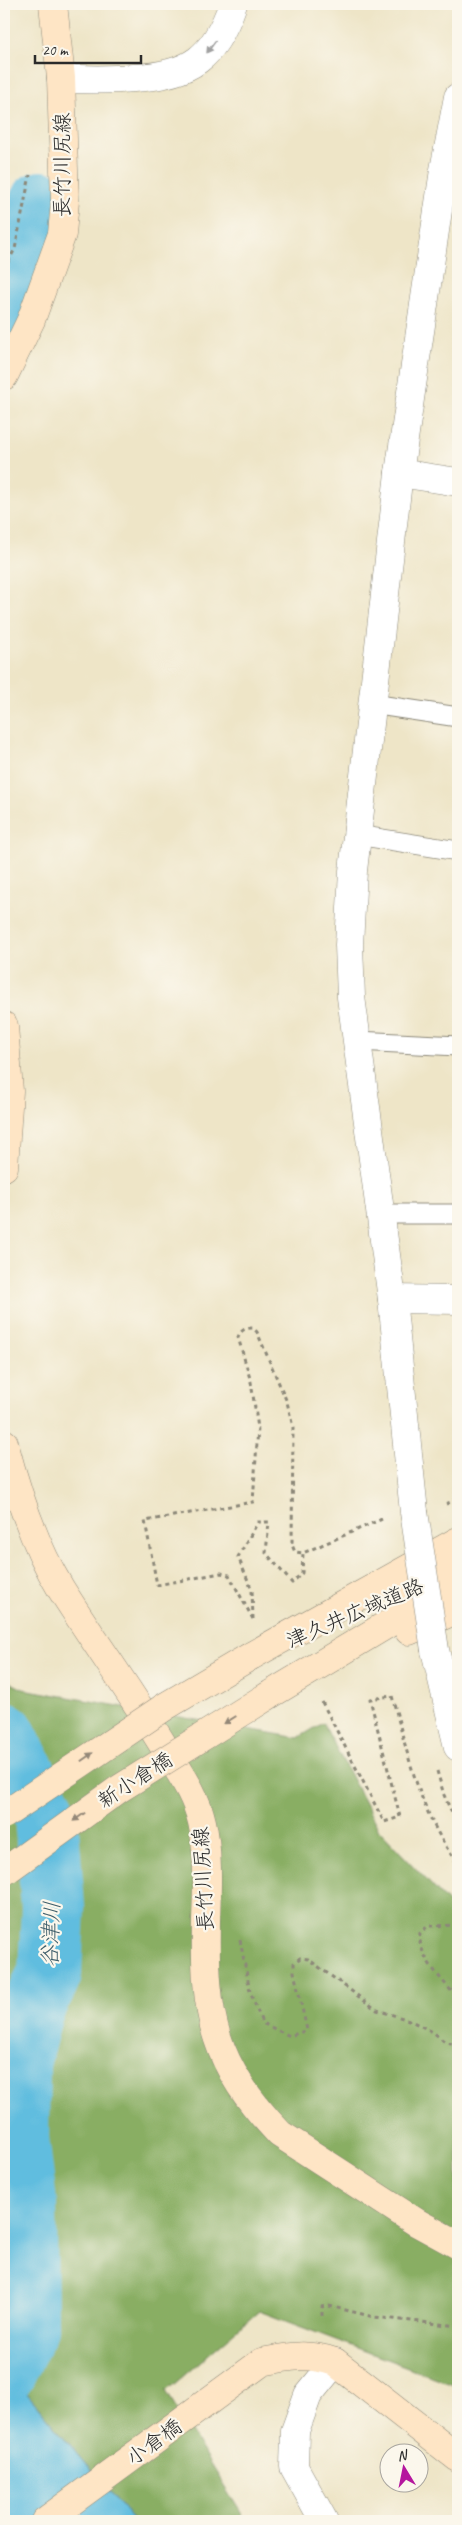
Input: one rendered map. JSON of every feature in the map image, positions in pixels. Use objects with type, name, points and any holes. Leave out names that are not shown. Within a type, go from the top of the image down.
[{"type":"main road","name":"長竹川尻線","points":[[4,376],[31,320],[62,234],[65,201],[61,78],[54,4]]},
{"type":"main road","points":[[4,1026],[6,1091],[4,1168]]},
{"type":"main road","name":"長竹川尻線","points":[[4,1443],[13,1479],[33,1531],[60,1588],[106,1654],[192,1792],[202,1822],[205,1846],[207,1891],[206,1981],[210,2014],[220,2050],[234,2077],[262,2115],[280,2134],[416,2222],[458,2245]]},
{"type":"main road","points":[[4,1815],[149,1716],[458,1541]]},
{"type":"main road","name":"津久井広域道路","points":[[252,1656],[458,1569]]},
{"type":"main road","name":"津久井広域道路","points":[[271,1694],[458,1582]]},
{"type":"main road","points":[[271,1694],[458,1609]]},
{"type":"main road","name":"新小倉橋","points":[[4,1872],[119,1789],[271,1694]]},
{"type":"main road","name":"小倉橋","points":[[45,2521],[262,2362],[291,2356],[314,2356],[335,2362]]},
{"type":"main road","points":[[335,2362],[458,2458]]},
{"type":"street","points":[[61,78],[95,81],[162,77],[188,68],[205,54],[217,38],[226,25],[233,4]]},
{"type":"street","points":[[458,97],[444,170],[399,473],[357,835],[349,945],[351,998],[392,1299],[414,1512],[435,1650],[458,1747]]},
{"type":"street","points":[[399,473],[458,482]]},
{"type":"street","points":[[392,1299],[458,1300]]},
{"type":"street","points":[[324,2521],[294,2467],[295,2431],[308,2395],[335,2362]]},
{"type":"lane","points":[[372,704],[458,718]]},
{"type":"lane","points":[[357,835],[458,851]]},
{"type":"lane","points":[[357,1041],[458,1046]]},
{"type":"lane","points":[[380,1214],[458,1214]]},
{"type":"path","points":[[4,269],[15,249],[30,174]]},
{"type":"path","points":[[303,1554],[302,1573],[292,1584],[266,1553],[269,1522],[258,1522],[238,1556],[252,1590],[253,1620],[229,1575],[221,1573],[157,1585],[145,1521],[253,1502],[258,1428],[251,1382],[238,1337],[240,1332],[246,1328],[253,1328],[258,1332],[287,1402],[293,1427],[292,1545],[295,1552],[303,1554],[380,1519]]},
{"type":"path","points":[[314,1706],[322,1702],[384,1822],[400,1817],[370,1699],[392,1696],[422,1802],[433,1826],[458,1864]]},
{"type":"path","points":[[458,1924],[428,1926],[420,1933],[419,1943],[425,1956],[458,1999]]},
{"type":"path","points":[[239,1933],[250,1991],[262,2023],[290,2036],[307,2030],[294,1972],[294,1964],[300,1958],[308,1959],[378,2010],[409,2020],[433,2032],[445,2042],[458,2044]]},
{"type":"path","points":[[322,2316],[322,2307],[329,2306],[374,2317],[458,2326]]},
{"type":"green space","points":[[4,1679],[23,1689],[298,1738],[323,1723],[379,1830],[458,1913],[458,2386],[259,2311],[166,2391],[246,2521],[134,2521],[4,2366]]},
{"type":"water","points":[[4,2366],[134,2521],[4,2521]]},
{"type":"waterway","name":"谷津川","points":[[4,306],[32,250],[41,203]]},
{"type":"waterway","name":"谷津川","points":[[4,1734],[46,1816],[53,1907],[50,1974],[31,2011],[18,2064],[17,2138],[25,2203],[26,2328],[4,2372]]}]
